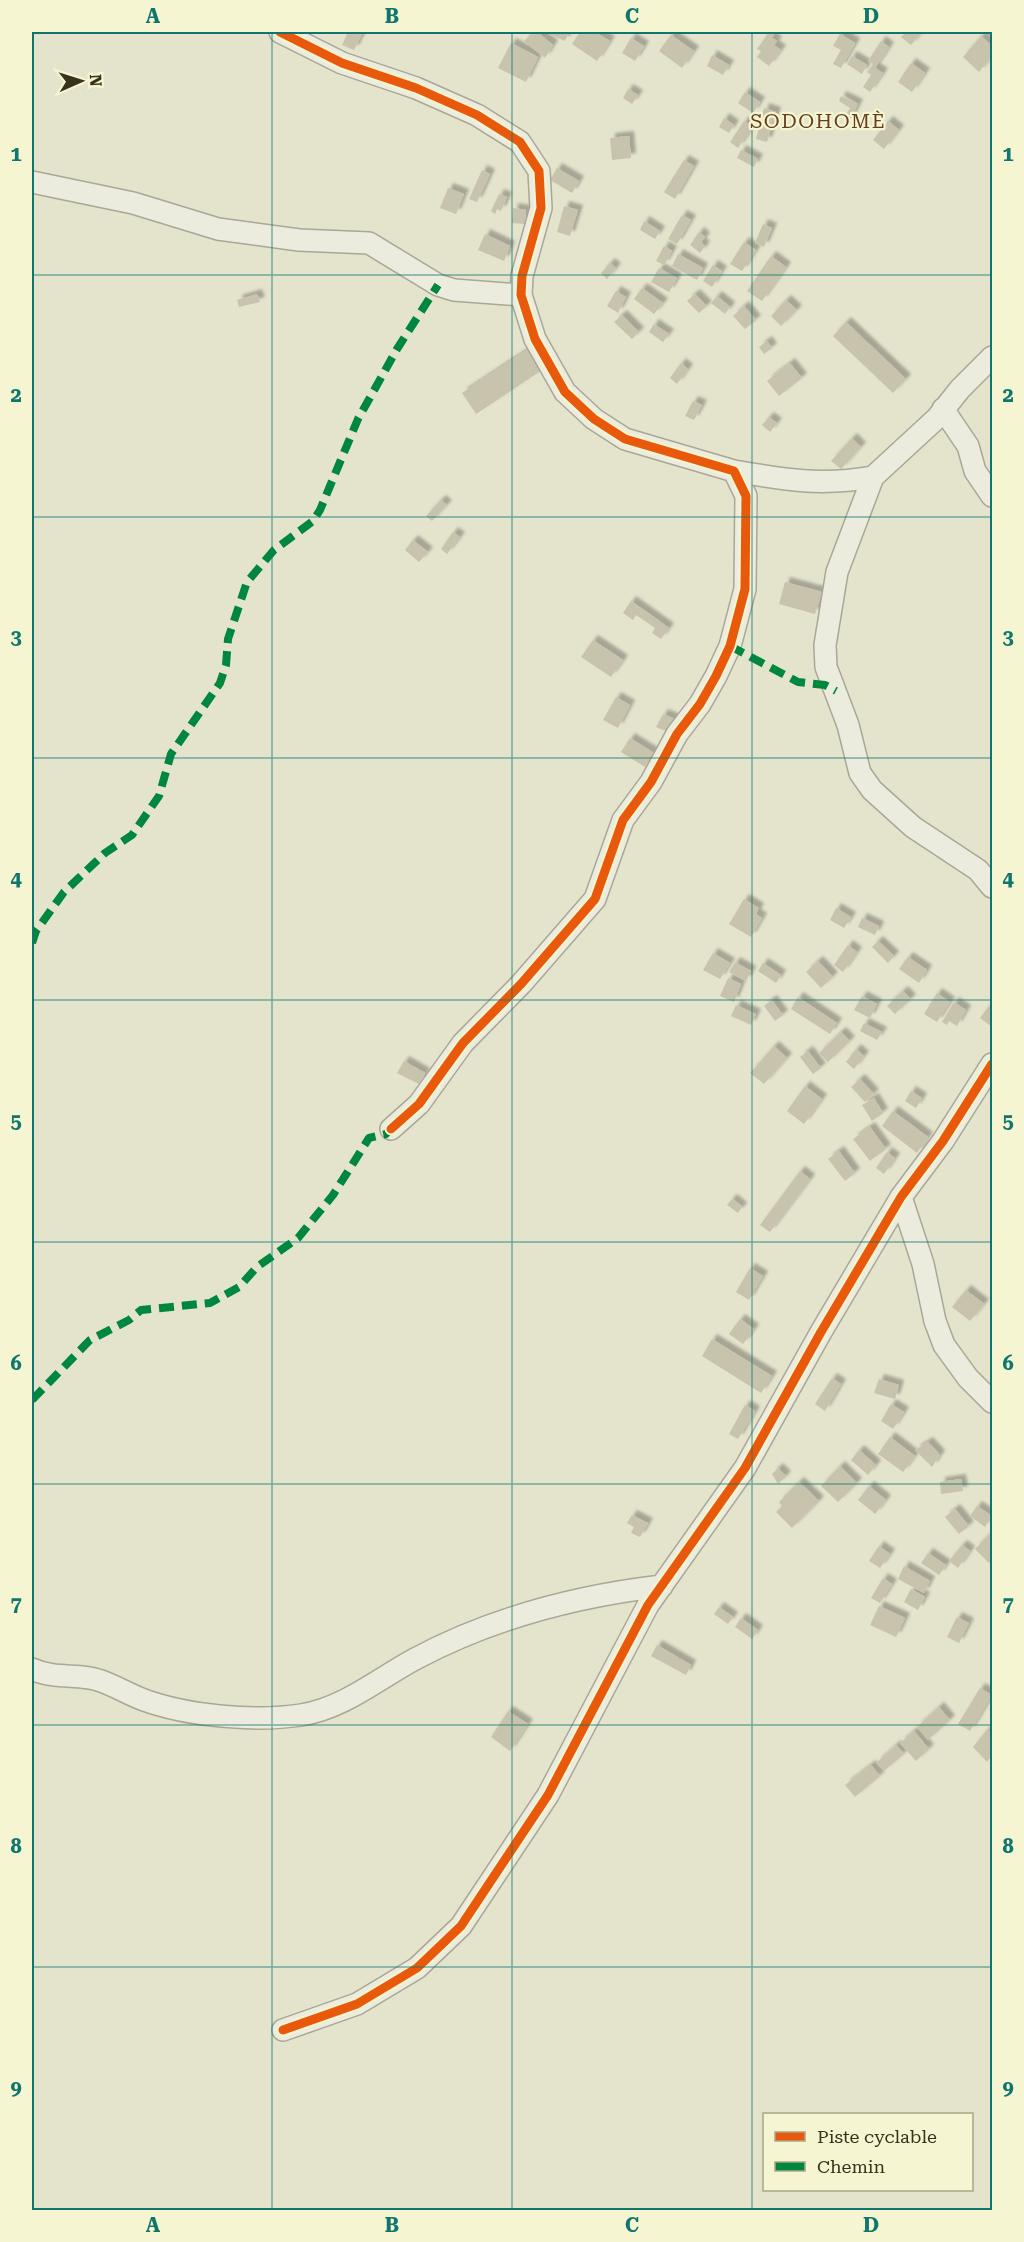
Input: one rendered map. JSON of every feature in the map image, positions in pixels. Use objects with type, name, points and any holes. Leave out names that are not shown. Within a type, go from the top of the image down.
[{"type":"street","points":[[280,32],[342,63],[416,88],[477,115],[520,142],[539,171],[541,208],[522,276],[521,295],[535,339],[552,370],[565,392],[594,419],[625,439],[735,471],[788,481],[824,483],[873,477]]},
{"type":"street","points":[[32,182],[133,203],[218,229],[299,240],[369,243],[438,285],[454,290],[521,295]]},
{"type":"street","points":[[993,357],[943,410],[873,477],[837,572],[825,645],[826,668],[848,725],[860,773],[872,790],[913,827],[978,870],[993,887]]},
{"type":"street","points":[[943,410],[968,446],[975,471],[993,496]]},
{"type":"street","points":[[391,1129],[419,1104],[463,1043],[521,984],[595,899],[623,820],[651,782],[677,734],[700,704],[716,676],[730,646],[745,589],[746,496],[735,471]]},
{"type":"street","points":[[283,2030],[357,2004],[417,1968],[461,1926],[548,1795],[648,1605],[745,1468],[821,1332],[901,1197],[943,1141],[993,1064]]},
{"type":"street","points":[[901,1197],[923,1264],[935,1321],[944,1345],[968,1378],[993,1402]]},
{"type":"street","points":[[32,1670],[54,1677],[97,1679],[144,1700],[178,1709],[259,1718],[303,1714],[359,1694],[415,1659],[492,1623],[603,1594],[662,1586]]},
{"type":"building","points":[[348,32],[363,32],[354,50],[342,45]]},
{"type":"building","points":[[533,32],[537,32],[553,45],[545,58],[524,41]]},
{"type":"building","points":[[544,32],[569,32],[565,41]]},
{"type":"building","points":[[580,32],[595,32],[610,41],[597,61],[572,44]]},
{"type":"building","points":[[769,32],[775,33],[772,38],[777,41],[774,45],[781,50],[769,66],[757,57],[761,51],[757,49]]},
{"type":"building","points":[[906,32],[922,32],[911,45],[901,37]]},
{"type":"building","points":[[840,34],[855,43],[841,68],[833,64],[841,50],[833,46]]},
{"type":"building","points":[[671,35],[694,51],[682,68],[659,51]]},
{"type":"building","points":[[981,36],[992,46],[992,56],[979,72],[963,57]]},
{"type":"building","points":[[631,38],[644,46],[635,61],[622,53]]},
{"type":"building","points":[[881,41],[889,47],[875,68],[883,73],[870,92],[863,87],[871,75],[867,72],[873,64],[868,61]]},
{"type":"building","points":[[511,43],[538,57],[526,82],[498,68]]},
{"type":"building","points":[[712,55],[729,65],[723,75],[707,66]]},
{"type":"building","points":[[852,56],[867,65],[862,74],[847,64]]},
{"type":"building","points":[[911,63],[925,73],[912,92],[898,82]]},
{"type":"building","points":[[628,89],[638,95],[632,104],[623,98]]},
{"type":"building","points":[[745,92],[760,102],[753,113],[738,103]]},
{"type":"building","points":[[841,96],[858,104],[850,120],[845,117],[850,108],[839,101]]},
{"type":"building","points":[[764,108],[776,112],[767,142],[756,139]]},
{"type":"building","points":[[724,118],[734,125],[729,133],[719,127]]},
{"type":"building","points":[[744,121],[752,127],[738,148],[730,142]]},
{"type":"building","points":[[888,121],[899,130],[884,149],[873,140]]},
{"type":"building","points":[[629,136],[631,158],[612,160],[610,138]]},
{"type":"building","points":[[741,150],[758,159],[754,167],[737,158]]},
{"type":"building","points":[[684,160],[694,166],[675,199],[664,192]]},
{"type":"building","points":[[557,168],[579,181],[572,193],[550,180]]},
{"type":"building","points":[[482,170],[490,174],[477,202],[469,199]]},
{"type":"building","points":[[448,188],[464,194],[456,214],[440,208]]},
{"type":"building","points":[[499,194],[507,197],[501,211],[497,209],[495,214],[491,211]]},
{"type":"building","points":[[564,206],[578,210],[570,236],[557,232]]},
{"type":"building","points":[[513,208],[526,210],[525,224],[512,223]]},
{"type":"building","points":[[682,215],[691,220],[677,244],[668,239]]},
{"type":"building","points":[[644,221],[660,231],[655,239],[640,230]]},
{"type":"building","points":[[763,224],[772,228],[764,247],[755,243]]},
{"type":"building","points":[[699,232],[705,237],[701,243],[705,246],[700,253],[690,245]]},
{"type":"building","points":[[485,234],[510,246],[504,261],[478,250]]},
{"type":"building","points":[[744,242],[756,250],[742,271],[730,264]]},
{"type":"building","points":[[664,246],[672,251],[664,265],[656,261]]},
{"type":"building","points":[[678,254],[703,268],[697,280],[672,266]]},
{"type":"building","points":[[771,256],[786,267],[762,301],[747,291]]},
{"type":"building","points":[[610,263],[616,268],[607,279],[601,273]]},
{"type":"building","points":[[713,265],[722,271],[712,287],[703,281]]},
{"type":"building","points":[[659,268],[677,278],[669,292],[651,282]]},
{"type":"building","points":[[642,288],[663,303],[654,314],[634,299]]},
{"type":"building","points":[[616,291],[626,297],[618,313],[607,306]]},
{"type":"building","points":[[257,294],[260,302],[239,307],[237,300]]},
{"type":"building","points":[[695,294],[707,306],[699,313],[687,301]]},
{"type":"building","points":[[717,296],[730,307],[725,314],[711,303]]},
{"type":"building","points":[[786,300],[797,310],[781,326],[771,316]]},
{"type":"building","points":[[744,306],[756,320],[745,329],[733,316]]},
{"type":"building","points":[[622,315],[639,332],[632,339],[614,322]]},
{"type":"building","points":[[846,322],[906,379],[893,393],[833,336]]},
{"type":"building","points":[[654,324],[669,334],[663,342],[649,332]]},
{"type":"building","points":[[767,341],[772,348],[764,354],[759,347]]},
{"type":"building","points":[[529,349],[542,370],[476,414],[462,393]]},
{"type":"building","points":[[681,363],[688,369],[677,384],[670,378]]},
{"type":"building","points":[[790,363],[802,378],[779,396],[767,381]]},
{"type":"building","points":[[693,401],[702,405],[694,420],[685,416]]},
{"type":"building","points":[[769,417],[777,423],[770,432],[762,425]]},
{"type":"building","points":[[852,438],[861,447],[841,469],[831,461]]},
{"type":"building","points":[[441,500],[447,505],[432,521],[426,516]]},
{"type":"building","points":[[453,532],[460,537],[447,554],[441,549]]},
{"type":"building","points":[[413,540],[428,552],[419,562],[405,550]]},
{"type":"building","points":[[785,582],[822,592],[815,614],[779,604]]},
{"type":"building","points":[[631,601],[669,628],[661,639],[652,633],[655,628],[636,615],[633,620],[623,613]]},
{"type":"building","points":[[593,640],[623,660],[611,677],[581,657]]},
{"type":"building","points":[[616,697],[630,705],[618,728],[603,720]]},
{"type":"building","points":[[663,714],[675,719],[668,732],[656,727]]},
{"type":"building","points":[[630,738],[654,753],[645,767],[621,752]]},
{"type":"building","points":[[744,899],[759,908],[756,914],[762,918],[751,937],[729,924]]},
{"type":"building","points":[[836,908],[851,917],[844,928],[830,920]]},
{"type":"building","points":[[862,918],[879,926],[875,935],[858,927]]},
{"type":"building","points":[[878,941],[894,956],[888,963],[872,947]]},
{"type":"building","points":[[848,945],[857,952],[843,972],[834,965]]},
{"type":"building","points":[[713,953],[730,963],[720,979],[703,970]]},
{"type":"building","points":[[908,957],[927,970],[919,983],[899,969]]},
{"type":"building","points":[[818,961],[833,977],[821,988],[806,972]]},
{"type":"building","points":[[735,962],[751,971],[746,981],[729,972]]},
{"type":"building","points":[[763,963],[781,975],[776,983],[758,971]]},
{"type":"building","points":[[728,978],[741,984],[734,1002],[720,996]]},
{"type":"building","points":[[903,991],[911,999],[895,1014],[887,1006]]},
{"type":"building","points":[[937,993],[950,1002],[937,1022],[924,1014]]},
{"type":"building","points":[[862,996],[877,1004],[870,1018],[854,1010]]},
{"type":"building","points":[[798,997],[837,1023],[830,1034],[791,1009]]},
{"type":"building","points":[[772,1000],[783,1015],[775,1021],[764,1006]]},
{"type":"building","points":[[954,1002],[966,1010],[957,1026],[949,1021],[947,1025],[942,1022]]},
{"type":"building","points":[[736,1005],[756,1014],[751,1025],[731,1016]]},
{"type":"building","points":[[989,1006],[992,1009],[992,1027],[980,1018]]},
{"type":"building","points":[[864,1023],[882,1032],[877,1040],[860,1031]]},
{"type":"building","points":[[841,1032],[850,1041],[828,1062],[819,1053]]},
{"type":"building","points":[[774,1046],[787,1058],[764,1084],[750,1073]]},
{"type":"building","points":[[856,1049],[864,1056],[854,1069],[846,1062]]},
{"type":"building","points":[[808,1051],[821,1068],[813,1074],[800,1057]]},
{"type":"building","points":[[404,1061],[425,1073],[419,1084],[397,1073]]},
{"type":"building","points":[[860,1079],[874,1094],[865,1102],[851,1087]]},
{"type":"building","points":[[805,1086],[822,1099],[804,1124],[787,1111]]},
{"type":"building","points":[[911,1091],[922,1098],[916,1108],[905,1101]]},
{"type":"building","points":[[874,1098],[883,1113],[872,1121],[862,1105]]},
{"type":"building","points":[[893,1111],[928,1137],[917,1153],[882,1126]]},
{"type":"building","points":[[870,1127],[886,1149],[870,1161],[853,1139]]},
{"type":"building","points":[[839,1151],[855,1173],[845,1181],[828,1159]]},
{"type":"building","points":[[887,1152],[895,1158],[884,1174],[876,1168]]},
{"type":"building","points":[[800,1171],[810,1179],[770,1232],[760,1225]]},
{"type":"building","points":[[732,1199],[742,1207],[738,1213],[727,1205]]},
{"type":"building","points":[[750,1268],[763,1276],[749,1300],[736,1292]]},
{"type":"building","points":[[966,1290],[984,1304],[970,1321],[952,1307]]},
{"type":"building","points":[[740,1319],[754,1329],[743,1344],[729,1334]]},
{"type":"building","points":[[712,1339],[772,1376],[761,1393],[702,1356]]},
{"type":"building","points":[[832,1378],[841,1384],[825,1411],[815,1404]]},
{"type":"building","points":[[879,1379],[899,1385],[895,1399],[874,1393]]},
{"type":"building","points":[[891,1404],[904,1412],[893,1429],[881,1421]]},
{"type":"building","points":[[745,1405],[755,1411],[738,1439],[729,1434]]},
{"type":"building","points":[[890,1437],[915,1456],[903,1472],[878,1454]]},
{"type":"building","points":[[928,1442],[940,1455],[932,1467],[915,1450]]},
{"type":"building","points":[[859,1450],[876,1465],[868,1475],[851,1460]]},
{"type":"building","points":[[840,1466],[857,1483],[838,1502],[821,1486]]},
{"type":"building","points":[[778,1468],[786,1476],[778,1484],[772,1474]]},
{"type":"building","points":[[961,1479],[963,1491],[941,1494],[940,1482]]},
{"type":"building","points":[[799,1482],[819,1501],[792,1528],[776,1512],[782,1506],[779,1502]]},
{"type":"building","points":[[869,1486],[886,1500],[875,1514],[858,1500]]},
{"type":"building","points":[[977,1506],[992,1516],[985,1527],[970,1516]]},
{"type":"building","points":[[955,1509],[969,1526],[959,1534],[945,1517]]},
{"type":"building","points":[[632,1515],[648,1523],[640,1537],[631,1533],[634,1527],[627,1523]]},
{"type":"building","points":[[991,1533],[992,1559],[989,1563],[975,1549]]},
{"type":"building","points":[[962,1545],[970,1551],[958,1568],[949,1561]]},
{"type":"building","points":[[879,1546],[890,1554],[880,1568],[869,1561]]},
{"type":"building","points":[[928,1553],[946,1565],[939,1575],[921,1563]]},
{"type":"building","points":[[904,1566],[930,1581],[924,1593],[898,1579]]},
{"type":"building","points":[[883,1578],[892,1584],[880,1603],[871,1598]]},
{"type":"building","points":[[911,1589],[925,1597],[918,1610],[904,1602]]},
{"type":"building","points":[[879,1606],[905,1618],[896,1637],[870,1625]]},
{"type":"building","points":[[719,1607],[733,1617],[728,1624],[714,1614]]},
{"type":"building","points":[[957,1617],[969,1623],[959,1643],[947,1637]]},
{"type":"building","points":[[741,1618],[758,1630],[752,1639],[735,1627]]},
{"type":"building","points":[[657,1645],[691,1665],[686,1675],[651,1656]]},
{"type":"building","points":[[980,1688],[992,1695],[970,1731],[958,1724]]},
{"type":"building","points":[[939,1707],[950,1720],[928,1740],[917,1727]]},
{"type":"building","points":[[508,1711],[528,1724],[510,1751],[491,1737]]},
{"type":"building","points":[[987,1730],[992,1734],[992,1755],[987,1762],[973,1747]]},
{"type":"building","points":[[914,1731],[929,1749],[916,1761],[900,1743]]},
{"type":"building","points":[[896,1745],[904,1754],[884,1771],[876,1763]]},
{"type":"building","points":[[871,1765],[880,1776],[855,1797],[845,1785]]},
{"type":"marked path","points":[[32,943],[36,931],[64,892],[105,853],[132,835],[159,796],[171,754],[220,683],[226,665],[228,639],[247,582],[274,550],[313,521],[320,510],[358,419],[397,349],[438,285]]},
{"type":"marked path","points":[[730,646],[798,682],[825,685],[836,691]]},
{"type":"marked path","points":[[32,1400],[90,1340],[129,1320],[141,1310],[210,1303],[239,1287],[257,1267],[298,1238],[333,1195],[369,1138],[386,1134],[391,1129]]},
{"type":"cycle path","points":[[280,32],[342,63],[416,88],[477,115],[520,142],[539,171],[541,208],[522,276],[521,295],[535,339],[565,392],[594,419],[625,439],[734,471],[746,496],[745,589],[730,646],[700,704],[677,734],[651,782],[623,820],[595,899],[521,984],[463,1043],[419,1104],[391,1129]]},
{"type":"cycle path","points":[[283,2030],[357,2004],[417,1968],[461,1926],[548,1795],[648,1605],[745,1468],[821,1332],[901,1197],[943,1141],[992,1064]]},
{"type":"district","name":"SODOHOMÈ","points":[[818,121]]}]
